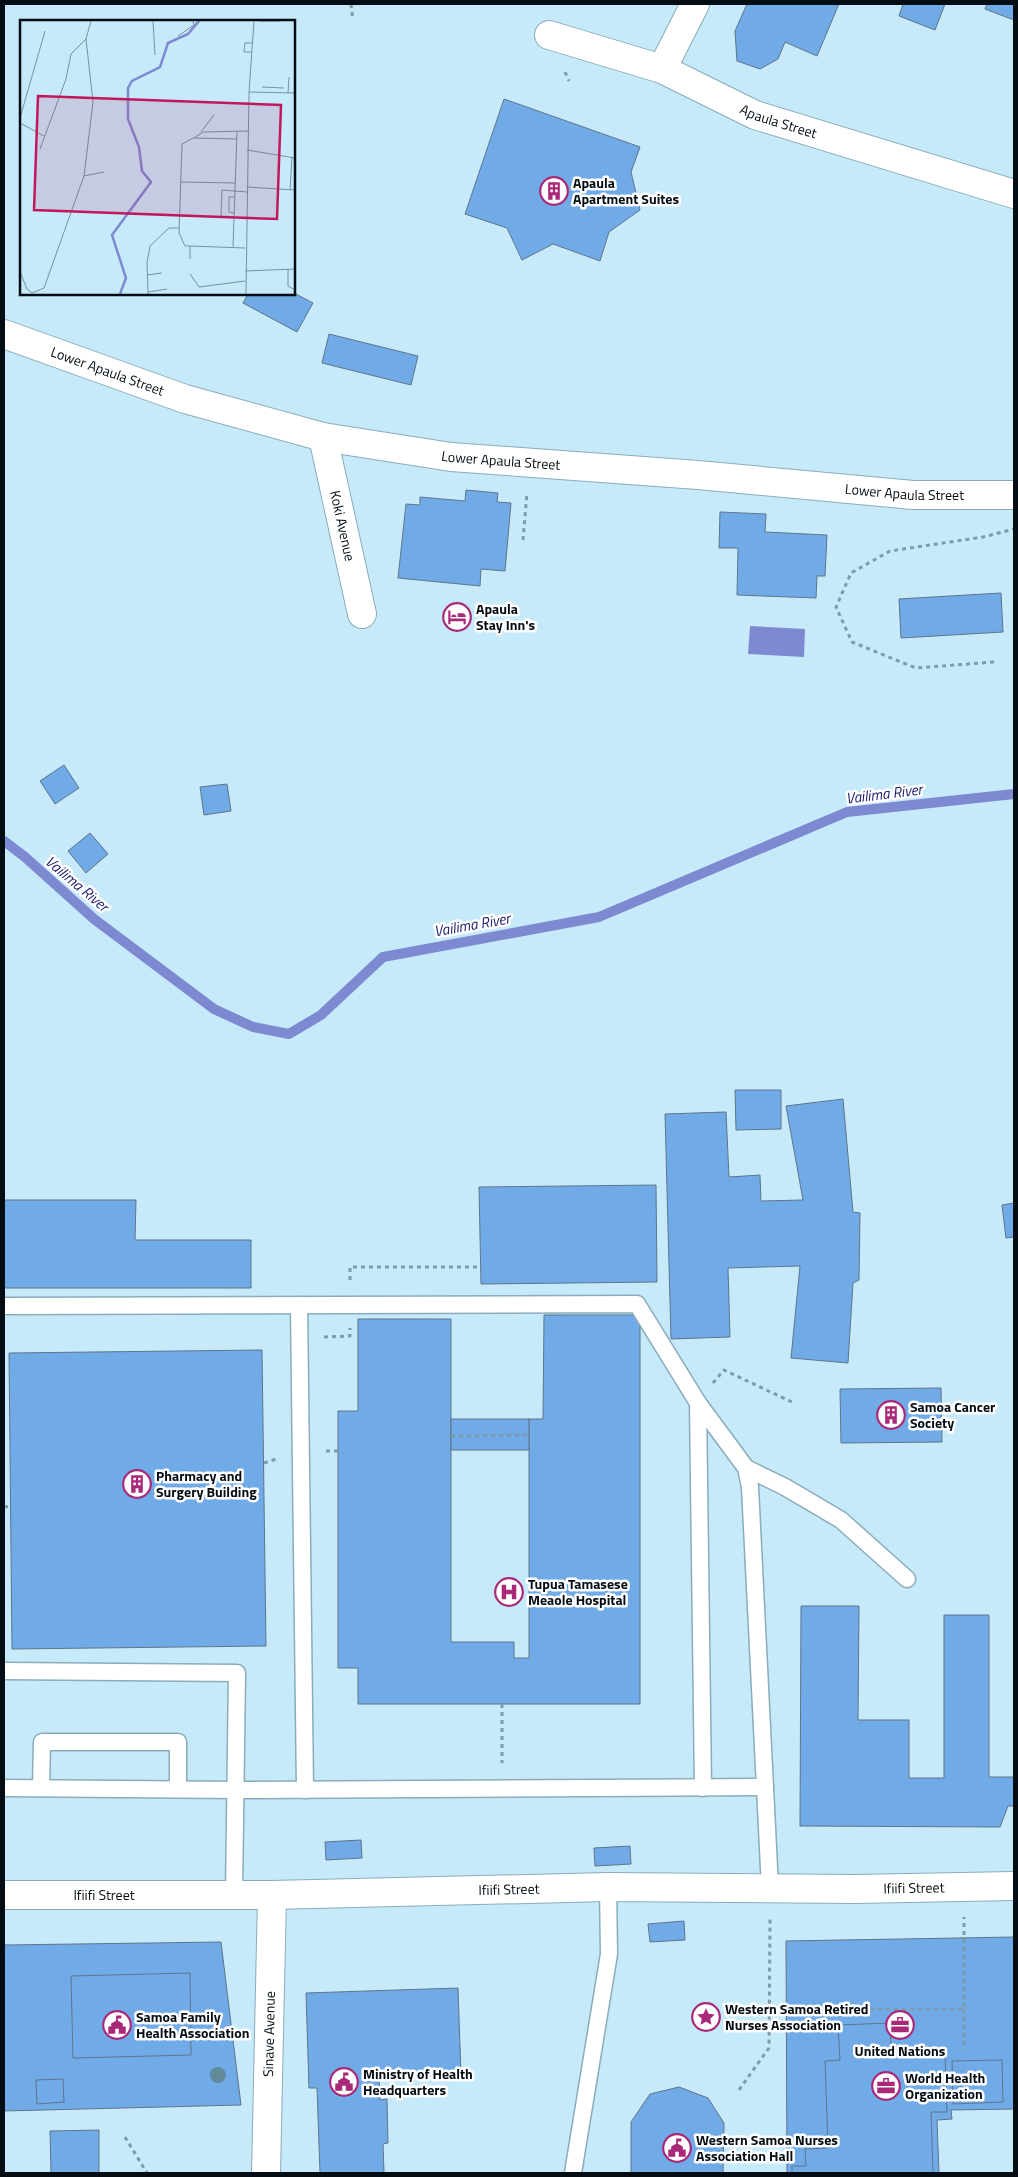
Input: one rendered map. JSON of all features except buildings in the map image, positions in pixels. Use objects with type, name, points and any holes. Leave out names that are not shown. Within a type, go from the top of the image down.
[{"type":"street","points":[[662,69],[696,4]]},
{"type":"street","name":"Apaula Street","points":[[549,35],[662,69],[755,114],[1014,194]]},
{"type":"street","name":"Lower Apaula Street","points":[[4,334],[185,399],[323,437],[451,457],[913,495],[1014,495]]},
{"type":"street","name":"Koki Avenue","points":[[323,437],[362,614]]},
{"type":"street","name":"Ifiifi Street","points":[[4,1895],[272,1895],[608,1887],[855,1889],[1014,1886]]},
{"type":"street","name":"Sinave Avenue","points":[[266,2173],[272,1895]]},
{"type":"lane","points":[[299,1304],[305,1790]]},
{"type":"lane","points":[[4,1306],[636,1304],[698,1403],[746,1468],[750,1487],[770,1888]]},
{"type":"lane","points":[[698,1403],[703,1788]]},
{"type":"lane","points":[[746,1468],[785,1487],[841,1520],[907,1579]]},
{"type":"lane","points":[[4,1671],[237,1673],[234,1895]]},
{"type":"lane","points":[[42,1788],[42,1742],[178,1742],[178,1789]]},
{"type":"lane","points":[[4,1788],[305,1790],[765,1788]]},
{"type":"lane","points":[[573,2173],[609,1954],[608,1887]]},
{"type":"path","points":[[352,4],[353,20]]},
{"type":"path","points":[[523,540],[529,462]]},
{"type":"path","points":[[994,662],[916,668],[852,642],[836,607],[851,573],[890,551],[983,537],[1014,529]]},
{"type":"path","points":[[698,1403],[724,1370],[794,1404]]},
{"type":"path","points":[[451,1436],[529,1435]]},
{"type":"path","points":[[4,1507],[11,1506]]},
{"type":"path","points":[[502,1704],[502,1789]]},
{"type":"path","points":[[964,1887],[964,2050]]},
{"type":"path","points":[[739,2090],[770,2048],[770,1888]]},
{"type":"path","points":[[830,2009],[964,2009]]},
{"type":"path","points":[[125,2137],[147,2173]]},
{"type":"water","points":[[750,626],[805,629],[804,657],[748,654]]},
{"type":"waterway","name":"Vailima River","points":[[4,841],[25,857],[94,919],[214,1009],[253,1027],[289,1034],[321,1015],[383,957],[599,917],[847,812],[1014,794]]},
{"type":"place","name":"Apaula Apartment Suites","points":[[554,191]]},
{"type":"place","name":"Apaula Stay Inn's","points":[[457,617]]},
{"type":"place","name":"Samoa Cancer Society","points":[[891,1415]]},
{"type":"place","name":"Pharmacy and Surgery Building","points":[[137,1484]]},
{"type":"place","name":"Tupua Tamasese Meaole Hospital","points":[[509,1592]]},
{"type":"place","name":"Western Samoa Retired Nurses Association","points":[[706,2017]]},
{"type":"place","name":"Samoa Family Health Association","points":[[117,2025]]},
{"type":"place","name":"United Nations","points":[[900,2025]]},
{"type":"place","name":"Ministry of Health Headquarters","points":[[344,2082]]},
{"type":"place","name":"World Health Organization","points":[[886,2086]]},
{"type":"place","name":"Western Samoa Nurses Association Hall","points":[[677,2148]]}]
